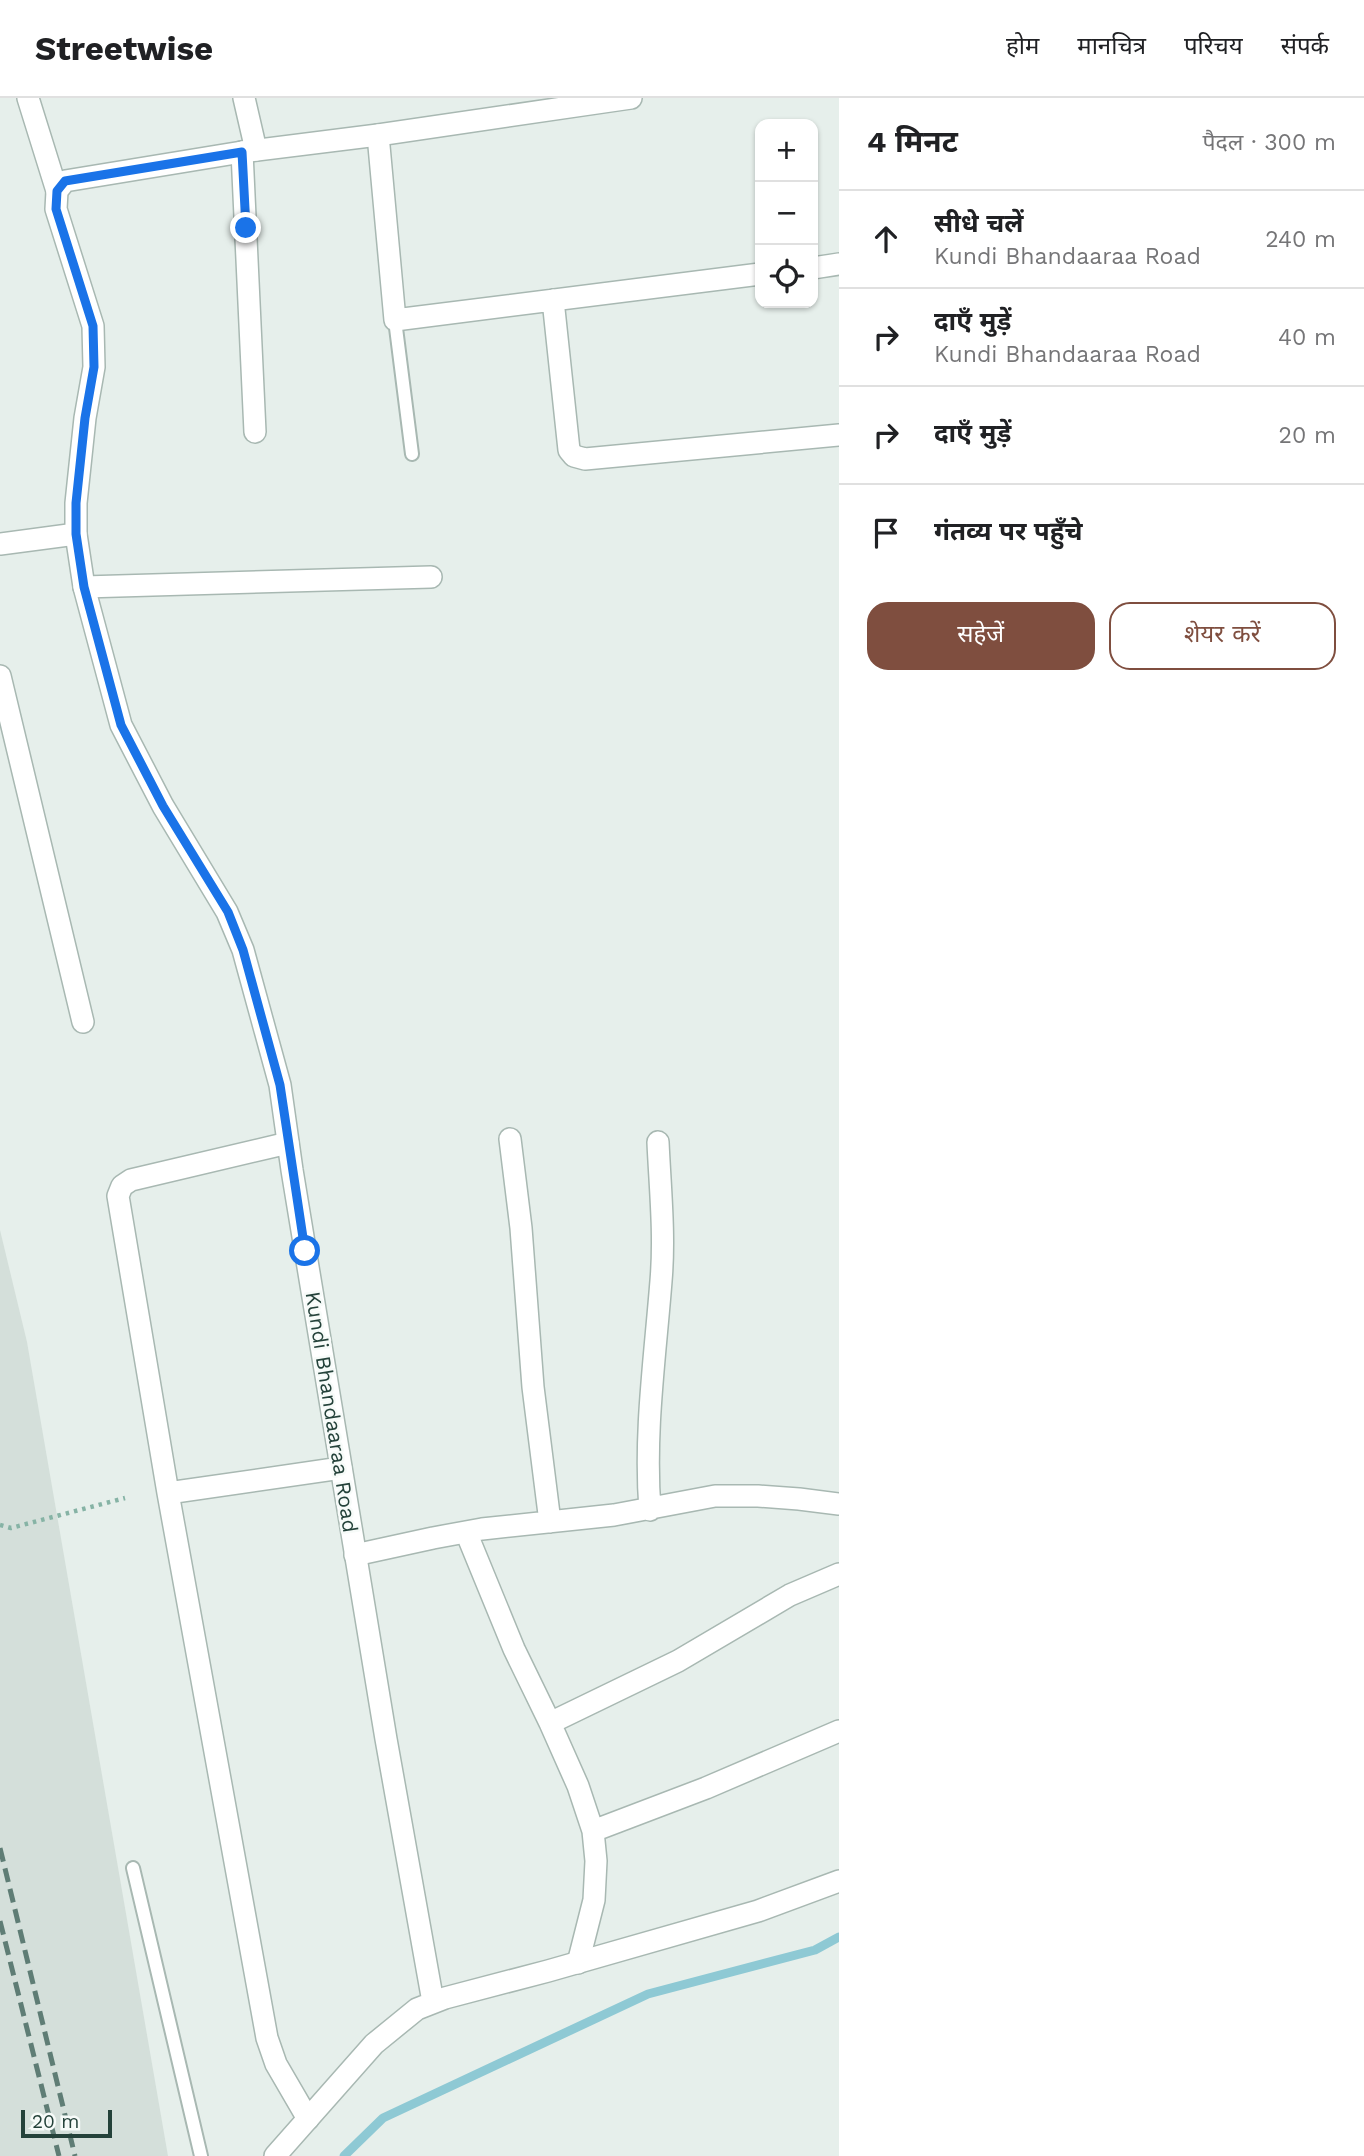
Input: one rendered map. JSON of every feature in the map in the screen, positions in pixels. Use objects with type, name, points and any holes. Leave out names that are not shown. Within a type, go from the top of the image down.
[{"type":"street","name":"Kundi Bhandaaraa Road","points":[[28,98],[57,191],[56,209],[93,326],[94,367],[85,418],[76,503],[76,534],[84,587],[121,725],[163,806],[228,912],[243,950],[280,1085],[355,1555],[433,2002]]},
{"type":"street","points":[[244,98],[249,151],[255,432]]},
{"type":"street","points":[[57,191],[65,181],[249,151],[631,98]]},
{"type":"street","points":[[378,135],[395,320],[755,275]]},
{"type":"street","points":[[818,267],[839,264]]},
{"type":"street","points":[[553,300],[569,450],[574,456],[585,459],[839,435]]},
{"type":"street","points":[[0,544],[76,534]]},
{"type":"street","points":[[84,587],[430,577]]},
{"type":"street","points":[[0,676],[83,1022]]},
{"type":"street","points":[[510,1139],[521,1228],[533,1387],[550,1522]]},
{"type":"street","points":[[650,1510],[647,1471],[648,1423],[662,1277],[658,1142]]},
{"type":"street","points":[[288,1143],[131,1180],[122,1186],[118,1196],[168,1493],[267,2038],[287,2087],[308,2119]]},
{"type":"street","points":[[168,1493],[341,1468]]},
{"type":"street","points":[[355,1555],[466,1532],[650,1510],[715,1496],[758,1496],[839,1504]]},
{"type":"street","points":[[466,1532],[514,1649],[578,1786],[593,1831],[596,1861],[594,1900],[578,1963]]},
{"type":"street","points":[[550,1723],[678,1661],[790,1594],[839,1574]]},
{"type":"street","points":[[593,1831],[706,1788],[839,1731]]},
{"type":"street","points":[[275,2156],[374,2044],[417,2009],[433,2002],[758,1911],[839,1881]]},
{"type":"lane","points":[[395,320],[412,454]]},
{"type":"lane","points":[[133,1868],[201,2156]]},
{"type":"path","points":[[0,1525],[11,1528],[125,1499]]},
{"type":"shaded area","points":[[0,1230],[27,1342],[168,2156],[0,2156]]},
{"type":"waterway","points":[[344,2156],[383,2118],[648,1994],[815,1950],[839,1937]]},
{"type":"railway","points":[[0,1848],[75,2156]]},
{"type":"railway","points":[[0,1921],[59,2156]]},
{"type":"route","points":[[246,228],[242,152],[65,181],[57,191],[56,209],[93,326],[94,367],[85,418],[76,503],[76,534],[84,587],[121,725],[163,806],[228,912],[243,950],[280,1085],[305,1251]]}]
